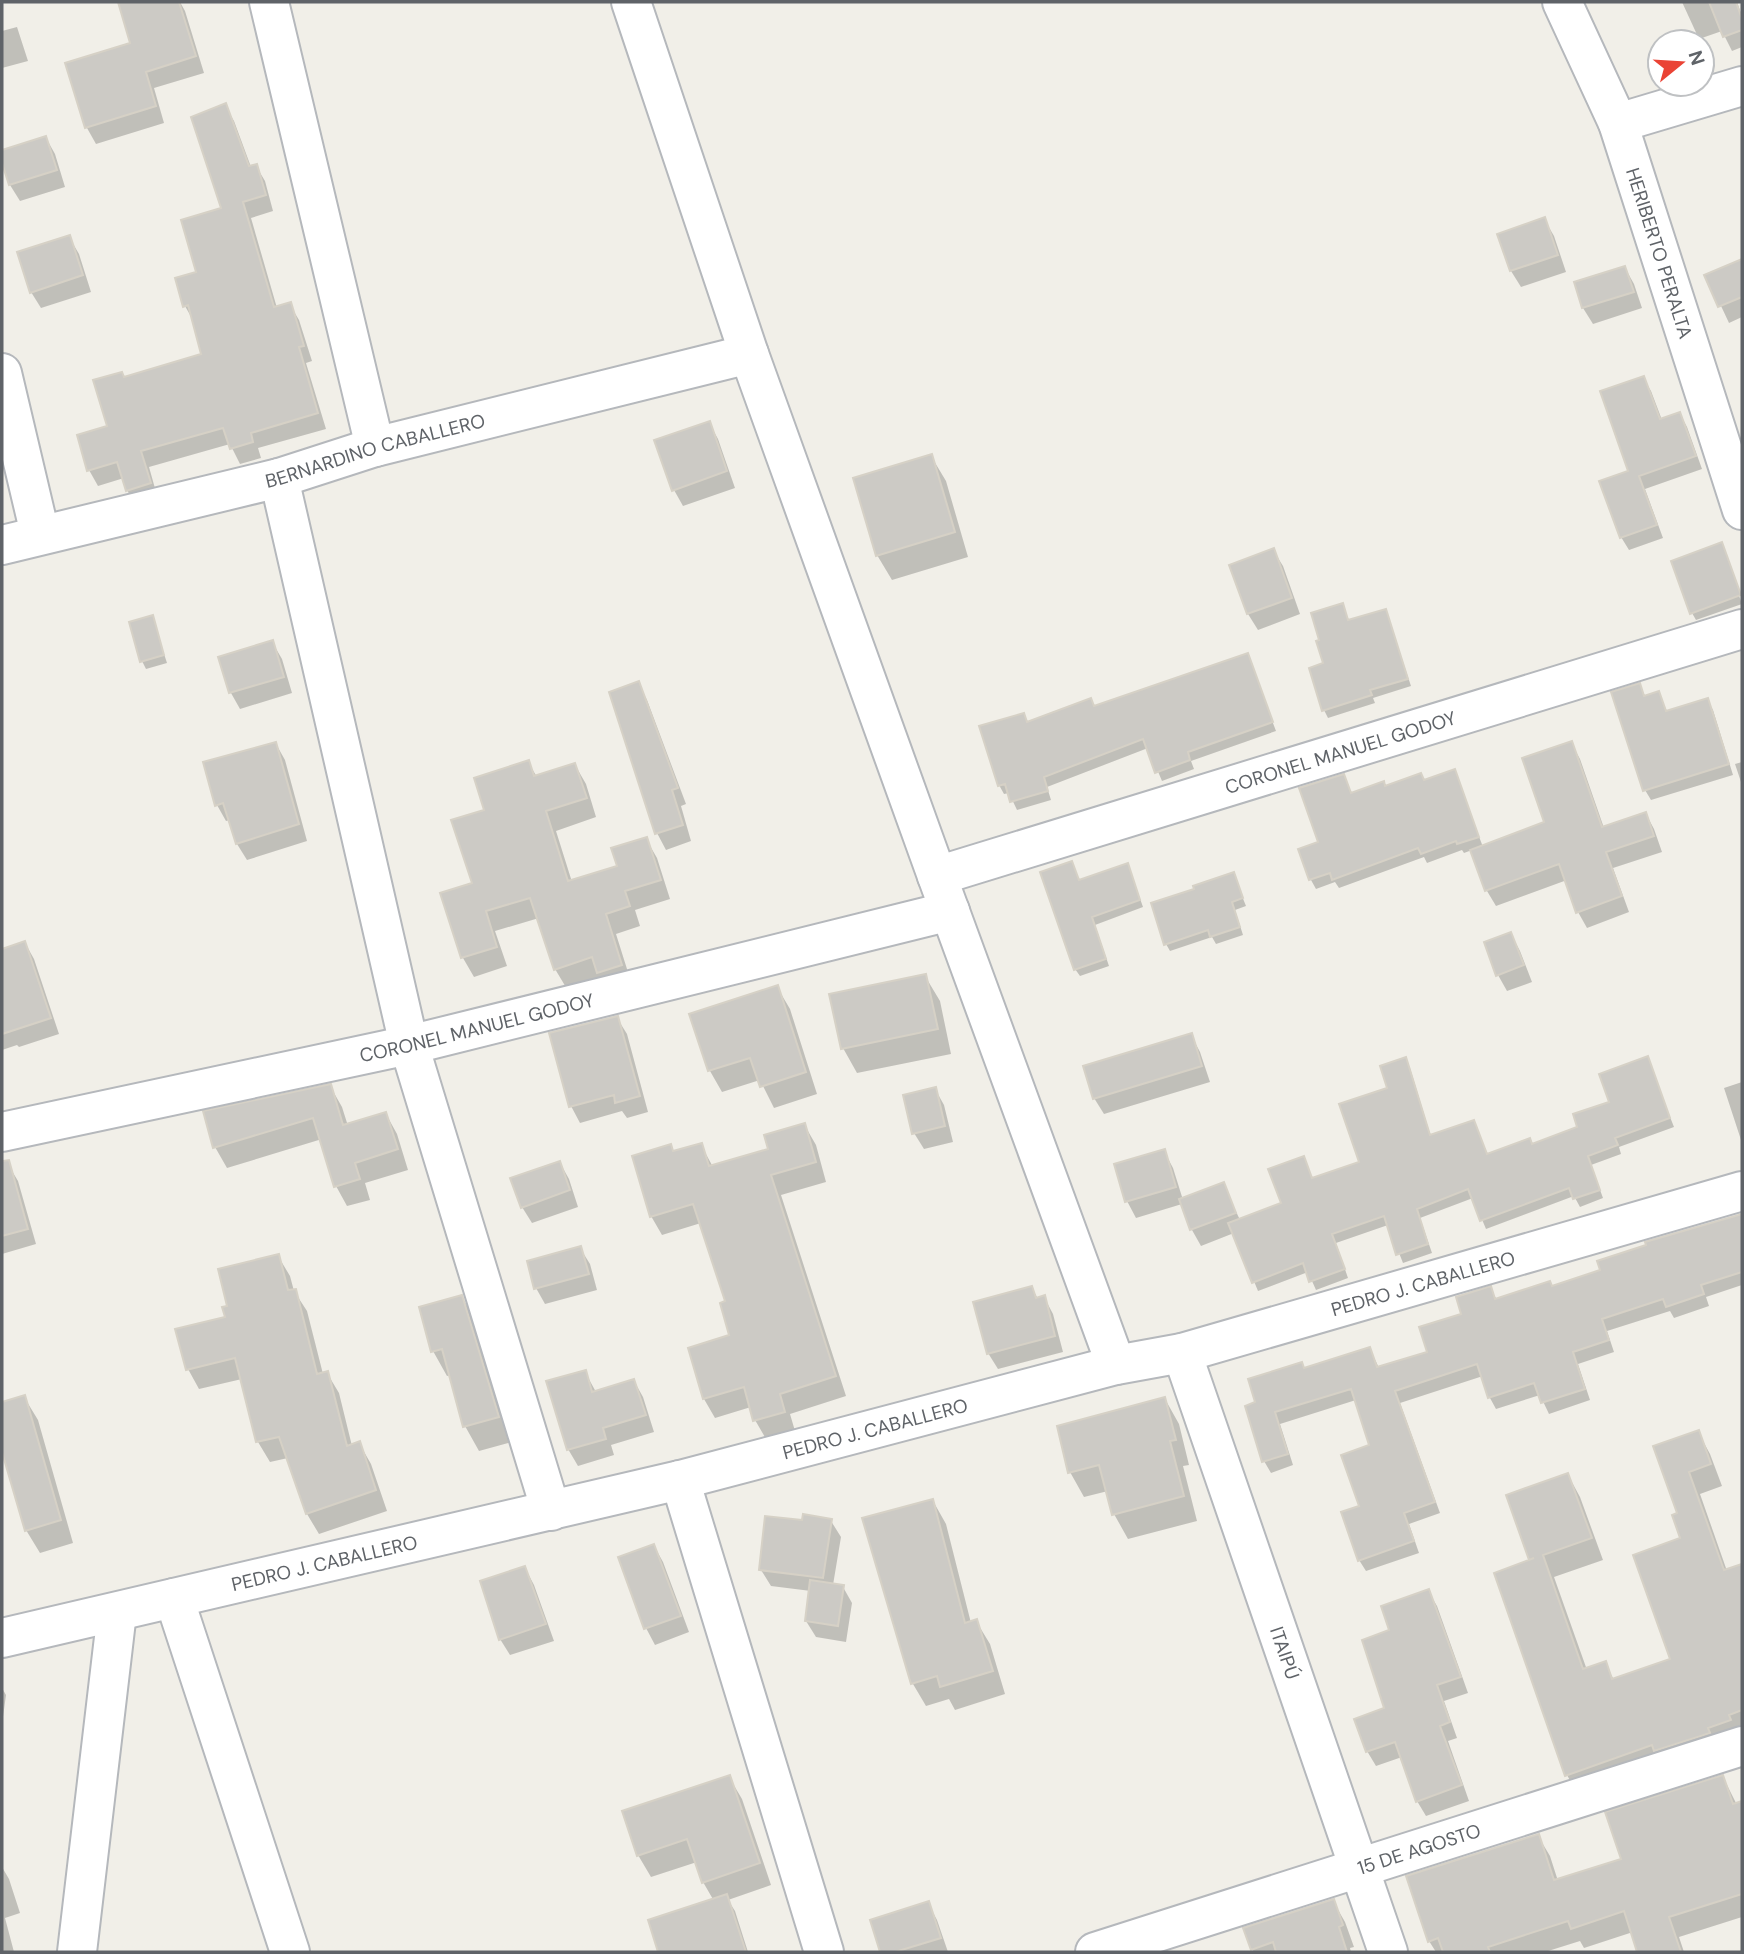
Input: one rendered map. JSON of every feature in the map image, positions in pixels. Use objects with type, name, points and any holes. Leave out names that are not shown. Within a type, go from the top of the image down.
[{"type":"street","points":[[269,2],[375,447]]},
{"type":"street","points":[[631,2],[749,354],[1116,1364]]},
{"type":"street","name":"HERIBERTO PERALTA","points":[[1562,2],[1618,123],[1742,510]]},
{"type":"street","points":[[1618,123],[1742,86]]},
{"type":"street","name":"BERNARDINO CABALLERO","points":[[2,545],[279,478],[375,447],[749,354]]},
{"type":"street","points":[[2,373],[40,534]]},
{"type":"street","points":[[279,478],[409,1045],[551,1511]]},
{"type":"street","name":"CORONEL MANUEL GODOY","points":[[937,876],[1742,629]]},
{"type":"street","name":"CORONEL MANUEL GODOY","points":[[2,1132],[409,1045],[950,911]]},
{"type":"street","name":"PEDRO J. CABALLERO","points":[[2,1638],[680,1480],[1116,1364],[1182,1353],[1742,1191]]},
{"type":"street","name":"ITAIPÚ","points":[[1182,1353],[1388,1952]]},
{"type":"street","points":[[680,1480],[824,1952]]},
{"type":"street","points":[[174,1598],[290,1952]]},
{"type":"street","points":[[77,1952],[117,1612]]},
{"type":"street","name":"15 DE AGOSTO","points":[[1095,1952],[1742,1746]]},
{"type":"building","points":[[118,2],[179,2],[196,56],[146,72],[156,106],[85,128],[65,63],[130,43]]},
{"type":"building","points":[[1709,2],[1736,2],[1742,19],[1742,30],[1723,37]]},
{"type":"building","points":[[226,103],[249,166],[257,164],[266,195],[243,202],[274,307],[291,302],[304,346],[299,347],[318,413],[251,433],[253,442],[230,449],[223,428],[141,451],[151,483],[126,491],[117,462],[87,471],[77,435],[107,426],[93,380],[122,372],[124,377],[201,354],[188,305],[183,307],[175,278],[196,272],[181,220],[221,208],[191,117]]},
{"type":"building","points":[[46,136],[57,170],[9,185],[2,163],[2,150]]},
{"type":"building","points":[[1545,217],[1558,255],[1510,271],[1497,234]]},
{"type":"building","points":[[70,235],[83,275],[30,293],[17,252]]},
{"type":"building","points":[[1742,259],[1742,297],[1718,307],[1704,275]]},
{"type":"building","points":[[1625,266],[1634,292],[1582,308],[1574,282]]},
{"type":"building","points":[[1644,376],[1660,419],[1680,412],[1696,456],[1639,476],[1657,525],[1620,538],[1599,481],[1628,471],[1600,391]]},
{"type":"building","points":[[710,421],[727,471],[672,491],[654,440]]},
{"type":"building","points":[[932,454],[955,532],[876,556],[853,478]]},
{"type":"building","points":[[1722,542],[1741,595],[1690,614],[1671,561]]},
{"type":"building","points":[[1274,548],[1292,598],[1247,614],[1229,565]]},
{"type":"building","points":[[1343,603],[1348,620],[1386,609],[1408,679],[1370,690],[1372,695],[1322,711],[1309,668],[1323,663],[1311,613]]},
{"type":"building","points":[[153,615],[164,655],[140,662],[129,622]]},
{"type":"building","points":[[273,640],[284,677],[229,693],[218,657]]},
{"type":"building","points":[[1248,653],[1273,722],[1188,752],[1190,760],[1155,773],[1143,739],[1044,777],[1048,791],[1010,802],[1005,784],[998,786],[979,726],[1024,713],[1027,722],[1091,698],[1094,706]]},
{"type":"building","points":[[639,681],[678,788],[672,790],[683,825],[655,834],[609,692]]},
{"type":"building","points":[[1640,683],[1644,696],[1659,691],[1666,711],[1708,698],[1729,764],[1643,791],[1611,692]]},
{"type":"building","points":[[1572,741],[1602,827],[1646,812],[1654,836],[1606,852],[1622,896],[1576,913],[1559,864],[1485,891],[1470,850],[1544,822],[1522,758]]},
{"type":"building","points":[[276,742],[299,824],[236,844],[223,803],[215,806],[203,762]]},
{"type":"building","points":[[529,760],[534,776],[575,763],[587,798],[546,811],[568,881],[617,866],[611,848],[647,837],[661,880],[625,891],[630,906],[606,914],[622,965],[597,973],[592,957],[554,970],[530,898],[486,911],[497,947],[461,958],[440,893],[472,883],[451,820],[484,810],[474,778]]},
{"type":"building","points":[[1455,769],[1479,837],[1457,844],[1456,841],[1421,854],[1418,848],[1332,880],[1330,873],[1309,880],[1298,849],[1318,842],[1299,788],[1344,774],[1351,793],[1384,781],[1385,786],[1421,773],[1424,780]]},
{"type":"building","points":[[1072,861],[1079,880],[1128,863],[1140,900],[1092,917],[1106,959],[1074,970],[1040,872]]},
{"type":"building","points":[[1234,872],[1243,898],[1232,902],[1240,927],[1210,937],[1208,930],[1164,945],[1151,903]]},
{"type":"building","points":[[1511,932],[1524,965],[1496,976],[1484,942]]},
{"type":"building","points":[[25,941],[51,1018],[2,1034],[2,949]]},
{"type":"building","points":[[926,974],[938,1029],[841,1049],[829,994]]},
{"type":"building","points":[[778,985],[806,1072],[760,1087],[750,1058],[708,1071],[689,1014]]},
{"type":"building","points":[[618,1016],[640,1096],[615,1103],[614,1095],[569,1107],[549,1033]]},
{"type":"building","points":[[1192,1033],[1202,1066],[1093,1099],[1083,1066]]},
{"type":"building","points":[[1648,1056],[1670,1118],[1615,1138],[1618,1145],[1588,1156],[1600,1190],[1573,1199],[1569,1188],[1480,1221],[1468,1189],[1417,1209],[1428,1244],[1396,1255],[1384,1216],[1332,1234],[1345,1269],[1309,1282],[1303,1263],[1252,1283],[1228,1223],[1281,1203],[1268,1169],[1304,1156],[1312,1178],[1359,1162],[1339,1104],[1387,1088],[1380,1066],[1406,1057],[1430,1135],[1474,1120],[1487,1154],[1530,1138],[1532,1144],[1577,1127],[1573,1114],[1609,1102],[1599,1074]]},
{"type":"building","points":[[331,1084],[343,1125],[386,1112],[398,1149],[355,1163],[360,1179],[334,1187],[313,1118],[213,1148],[203,1111]]},
{"type":"building","points":[[936,1087],[945,1126],[912,1134],[903,1095]]},
{"type":"building","points":[[805,1123],[816,1162],[771,1175],[836,1376],[780,1394],[785,1412],[753,1421],[744,1387],[703,1399],[688,1348],[729,1335],[720,1303],[725,1301],[693,1204],[650,1217],[632,1156],[671,1144],[673,1151],[702,1143],[709,1166],[768,1149],[764,1135]]},
{"type":"building","points":[[1165,1149],[1176,1187],[1125,1202],[1114,1164]]},
{"type":"building","points":[[9,1160],[28,1229],[2,1236],[2,1161]]},
{"type":"building","points":[[560,1161],[570,1190],[521,1208],[510,1178]]},
{"type":"building","points":[[1224,1182],[1236,1213],[1190,1230],[1179,1199]]},
{"type":"building","points":[[1742,1214],[1742,1272],[1701,1285],[1704,1294],[1666,1307],[1663,1299],[1602,1319],[1609,1340],[1573,1352],[1585,1389],[1541,1403],[1534,1383],[1488,1398],[1477,1364],[1395,1391],[1435,1502],[1404,1513],[1414,1541],[1358,1561],[1341,1512],[1359,1506],[1341,1455],[1369,1445],[1351,1389],[1275,1412],[1288,1454],[1262,1462],[1245,1406],[1255,1402],[1248,1379],[1302,1362],[1304,1368],[1370,1347],[1377,1367],[1427,1352],[1419,1327],[1461,1314],[1456,1297],[1491,1286],[1495,1299],[1550,1281],[1552,1286],[1600,1270],[1597,1261],[1646,1245],[1645,1242]]},
{"type":"building","points":[[581,1246],[589,1274],[534,1289],[527,1261]]},
{"type":"building","points":[[279,1254],[288,1290],[296,1289],[317,1374],[328,1371],[347,1446],[360,1441],[376,1490],[306,1514],[279,1437],[256,1442],[235,1358],[186,1370],[175,1329],[225,1317],[222,1307],[227,1306],[218,1269]]},
{"type":"building","points":[[1032,1286],[1036,1298],[1045,1295],[1055,1336],[987,1354],[973,1302]]},
{"type":"building","points":[[462,1295],[499,1417],[463,1427],[442,1349],[431,1352],[419,1307]]},
{"type":"building","points":[[586,1370],[592,1392],[634,1379],[646,1415],[603,1428],[606,1439],[567,1450],[546,1381]]},
{"type":"building","points":[[25,1395],[61,1520],[25,1531],[2,1452],[2,1402]]},
{"type":"building","points":[[1165,1397],[1176,1440],[1170,1441],[1184,1496],[1112,1515],[1099,1465],[1068,1473],[1057,1426]]},
{"type":"building","points":[[1699,1430],[1711,1464],[1689,1472],[1724,1570],[1742,1564],[1742,1710],[1729,1715],[1731,1720],[1708,1728],[1710,1733],[1654,1751],[1652,1745],[1565,1776],[1494,1573],[1529,1560],[1506,1495],[1568,1473],[1592,1538],[1543,1555],[1583,1669],[1606,1661],[1612,1679],[1670,1659],[1633,1555],[1680,1538],[1672,1515],[1677,1513],[1653,1446]]},
{"type":"building","points":[[933,1499],[965,1623],[977,1619],[993,1671],[940,1687],[937,1676],[911,1684],[862,1518]]},
{"type":"building","points":[[803,1514],[832,1519],[823,1578],[759,1570],[765,1516],[802,1520]]},
{"type":"building","points":[[654,1544],[681,1616],[644,1629],[618,1557]]},
{"type":"building","points":[[525,1566],[546,1624],[499,1640],[480,1581]]},
{"type":"building","points":[[810,1580],[844,1585],[838,1626],[805,1621]]},
{"type":"building","points":[[1429,1589],[1461,1677],[1437,1685],[1450,1722],[1440,1726],[1462,1785],[1416,1802],[1395,1742],[1366,1752],[1354,1719],[1384,1708],[1362,1640],[1389,1630],[1381,1606]]},
{"type":"building","points":[[730,1775],[760,1863],[702,1883],[687,1839],[637,1856],[622,1811]]},
{"type":"building","points":[[1723,1775],[1733,1804],[1742,1801],[1742,1894],[1669,1917],[1681,1952],[1637,1952],[1624,1911],[1571,1929],[1568,1921],[1488,1947],[1490,1952],[1443,1952],[1438,1938],[1428,1942],[1406,1876],[1539,1834],[1554,1880],[1621,1859],[1605,1812]]},
{"type":"building","points":[[727,1894],[746,1952],[658,1952],[648,1920]]},
{"type":"building","points":[[1334,1899],[1343,1925],[1339,1927],[1347,1952],[1276,1952],[1273,1942],[1251,1950],[1243,1928]]},
{"type":"building","points":[[929,1901],[941,1938],[895,1952],[880,1952],[870,1920]]}]
